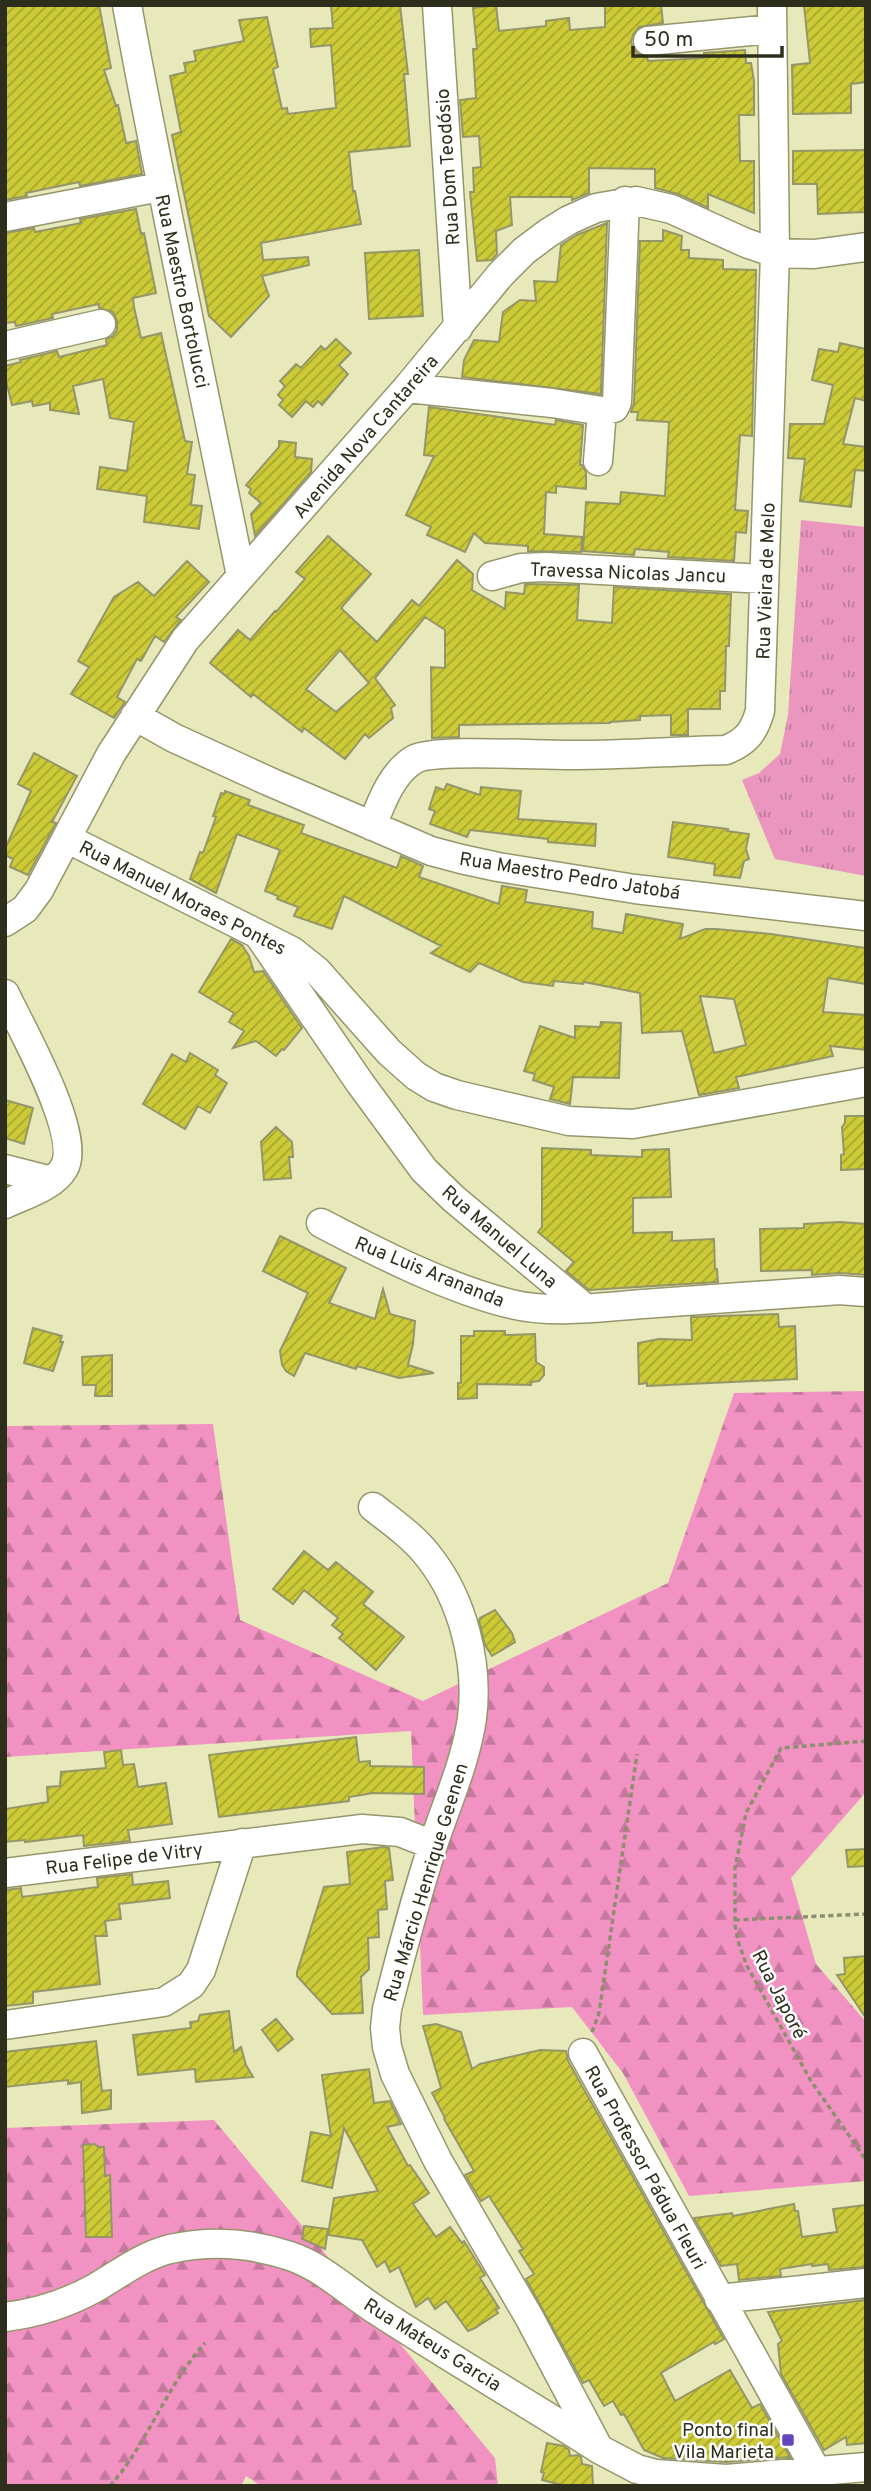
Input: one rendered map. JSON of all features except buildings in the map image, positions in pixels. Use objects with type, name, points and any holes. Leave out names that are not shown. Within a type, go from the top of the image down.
[{"type":"street","name":"Rua Maestro Bortolucci","points":[[127,5],[160,187],[187,303],[241,576]]},
{"type":"street","name":"Rua Dom Teodósio","points":[[437,5],[458,328]]},
{"type":"street","points":[[648,41],[772,17]]},
{"type":"street","name":"Rua Vieira de Melo","points":[[372,826],[386,793],[401,771],[416,759],[439,754],[577,755],[726,750],[741,743],[756,725],[760,711],[775,253],[772,17]]},
{"type":"street","points":[[5,217],[160,187]]},
{"type":"street","points":[[407,388],[602,411],[614,408],[617,402],[625,201]]},
{"type":"street","name":"Avenida Nova Cantareira","points":[[5,922],[25,909],[39,890],[111,754],[185,640],[407,388],[501,274],[524,251],[569,220],[596,208],[625,201],[671,209],[775,253],[814,254],[866,247]]},
{"type":"street","points":[[5,346],[101,324]]},
{"type":"street","points":[[598,461],[602,411]]},
{"type":"street","name":"Travessa Nicolas Jancu","points":[[492,576],[521,568],[547,566],[764,579]]},
{"type":"street","name":"Rua Maestro Pedro Jatobá","points":[[135,716],[198,749],[431,851],[498,867],[635,888],[866,916]]},
{"type":"street","name":"Rua Manuel Moraes Pontes","points":[[68,839],[292,951],[317,971],[389,1052],[416,1076],[434,1087],[569,1121],[633,1125],[866,1082]]},
{"type":"street","name":"Rua Manuel Luna","points":[[257,932],[360,1083],[424,1170],[454,1199],[585,1308]]},
{"type":"street","points":[[5,994],[63,1120],[69,1154],[64,1168],[52,1181],[5,1203]]},
{"type":"street","points":[[5,1169],[52,1181]]},
{"type":"street","name":"Rua Luis Arananda","points":[[321,1223],[417,1269],[499,1300],[536,1308],[585,1308]]},
{"type":"street","points":[[585,1308],[839,1290],[866,1292]]},
{"type":"street","name":"Rua Márcio Henrique Geenen","points":[[373,1507],[402,1529],[429,1557],[450,1592],[465,1629],[473,1675],[472,1717],[465,1751],[433,1845],[387,2009],[385,2028],[390,2063],[438,2161],[529,2317],[599,2449]]},
{"type":"street","name":"Rua Felipe de Vitry","points":[[5,1873],[342,1830],[381,1829],[416,1837],[433,1845]]},
{"type":"street","points":[[5,2025],[163,2001],[191,1985],[201,1970],[242,1843]]},
{"type":"street","name":"Rua Professor Pádua Fleuri","points":[[583,2053],[817,2472]]},
{"type":"street","name":"Rua Mateus Garcia","points":[[5,2317],[33,2314],[65,2303],[130,2266],[167,2250],[214,2242],[271,2250],[317,2269],[375,2310],[599,2449],[657,2480],[726,2480],[817,2472],[861,2473]]},
{"type":"street","points":[[719,2299],[866,2283]]},
{"type":"path","name":"Rua Japoré","points":[[866,1741],[781,1748],[746,1813],[735,1868],[736,1920],[739,1944],[747,1966],[811,2081],[866,2160]]},
{"type":"path","name":"Rua Professor Pádua Fleuri","points":[[583,2053],[599,2013],[637,1754]]},
{"type":"path","points":[[736,1920],[866,1914]]},
{"type":"path","points":[[110,2486],[143,2440],[186,2363],[205,2343]]},
{"type":"green space","points":[[801,520],[866,527],[866,876],[775,859],[742,780],[759,773],[780,754],[788,715]]},
{"type":"green space","points":[[866,1391],[866,1792],[791,1878],[816,1964],[866,2022],[866,2181],[689,2196],[623,2073],[572,2007],[423,2015],[411,1731],[5,1757],[5,1426],[213,1424],[240,1620],[423,1701],[668,1583],[734,1393]]},
{"type":"green space","points":[[214,2120],[495,2458],[498,2486],[261,2486],[246,2476],[241,2486],[5,2486],[5,2128]]},
{"type":"place","name":"Ponto final Vila Marieta","points":[[788,2440]]}]
